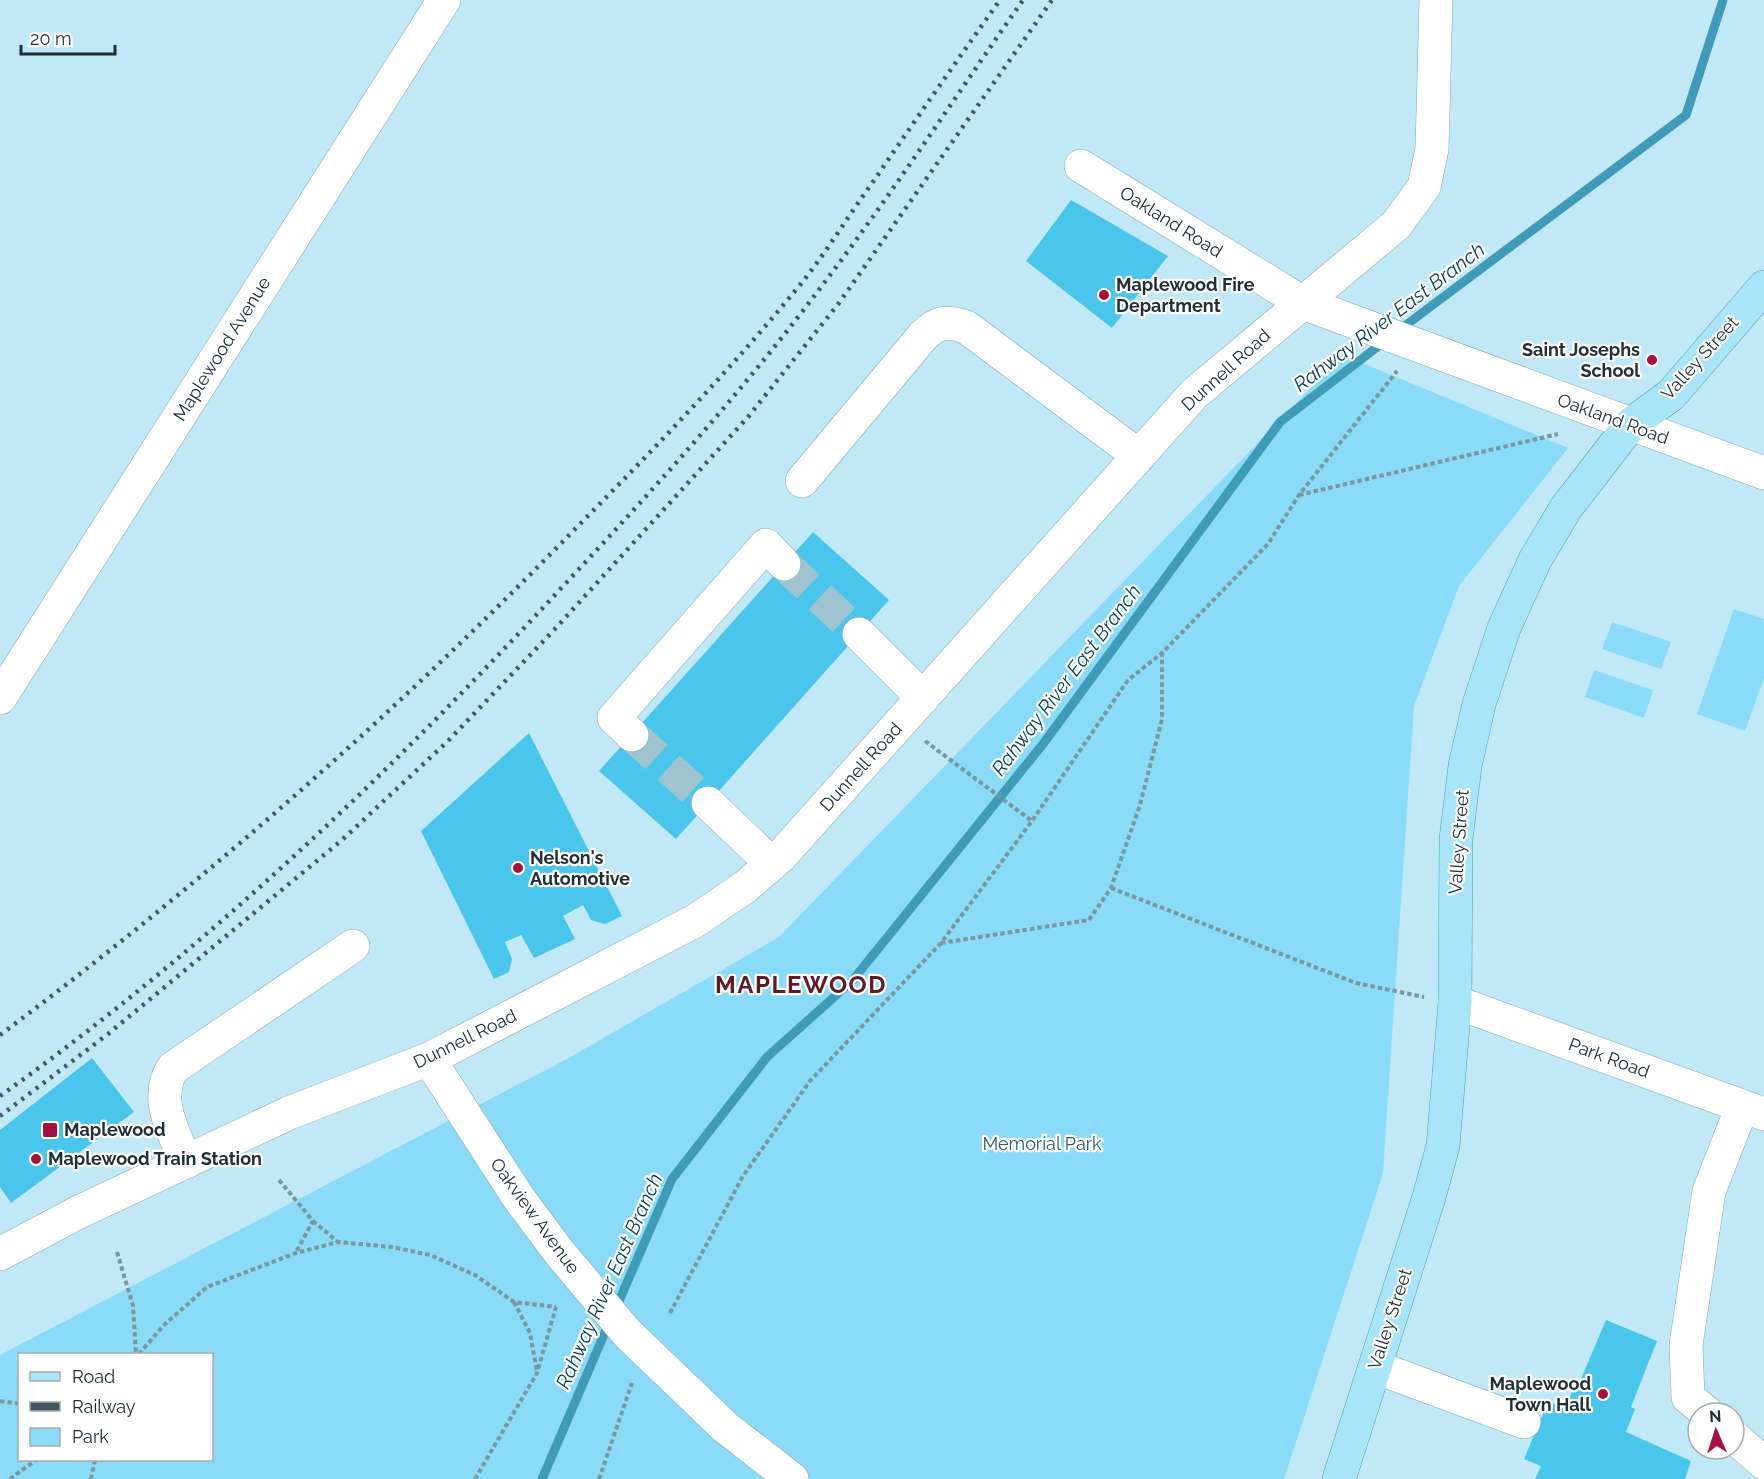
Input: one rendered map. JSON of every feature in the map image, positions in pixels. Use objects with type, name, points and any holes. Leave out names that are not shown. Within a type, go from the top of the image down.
[{"type":"main road","name":"Valley Street","points":[[1339,1479],[1429,1197],[1443,1146],[1455,1002],[1456,839],[1465,766],[1479,704],[1504,628],[1535,560],[1566,508],[1631,424],[1671,395],[1764,287]]},
{"type":"street","name":"Maplewood Avenue","points":[[0,698],[444,0]]},
{"type":"street","name":"Dunnell Road","points":[[0,1254],[77,1214],[289,1113],[429,1059],[695,921],[745,887],[772,864],[1194,394],[1396,225],[1424,187],[1432,149],[1436,0]]},
{"type":"street","name":"Oakland Road","points":[[1081,166],[1303,303],[1347,319],[1407,355],[1631,424],[1764,473]]},
{"type":"street","points":[[802,481],[933,325],[948,321],[966,327],[1139,456]]},
{"type":"street","points":[[632,735],[614,718],[766,545],[784,564]]},
{"type":"street","points":[[859,634],[922,698]]},
{"type":"street","points":[[708,803],[772,864]]},
{"type":"street","points":[[186,1162],[164,1101],[166,1080],[173,1068],[353,946]]},
{"type":"street","name":"Park Road","points":[[1455,1002],[1753,1111]]},
{"type":"street","name":"Oakview Avenue","points":[[429,1059],[518,1197],[627,1334],[725,1427],[792,1479]]},
{"type":"street","points":[[1693,1401],[1688,1397],[1686,1345],[1709,1191],[1753,1111]]},
{"type":"street","points":[[1374,1367],[1524,1422]]},
{"type":"street","points":[[1746,1448],[1764,1464],[1759,1479]]},
{"type":"path","points":[[670,1313],[743,1176],[810,1081],[941,943],[1032,821],[1128,680],[1162,653],[1268,544],[1299,495],[1407,355]]},
{"type":"path","points":[[1299,495],[1558,434]]},
{"type":"path","points":[[941,943],[1089,920],[1111,888],[1140,805],[1162,719],[1162,653]]},
{"type":"path","points":[[941,754],[1032,821]]},
{"type":"path","points":[[1111,888],[1356,983],[1455,1002]]},
{"type":"path","points":[[279,1180],[313,1221],[338,1242]]},
{"type":"path","points":[[296,1253],[313,1221]]},
{"type":"path","points":[[139,1353],[164,1325],[207,1287],[296,1253],[338,1242],[392,1246],[430,1255],[475,1275],[514,1302],[556,1307],[537,1373],[475,1479]]},
{"type":"path","points":[[117,1252],[133,1306],[138,1353]]},
{"type":"path","points":[[514,1302],[530,1333],[537,1373]]},
{"type":"path","points":[[599,1479],[634,1378]]},
{"type":"path","points":[[0,1401],[18,1404]]},
{"type":"path","points":[[10,1479],[35,1461]]},
{"type":"path","points":[[91,1479],[95,1461]]},
{"type":"green space","name":"Memorial Park","points":[[1343,355],[1568,448],[1459,586],[1414,706],[1383,1173],[1284,1479],[0,1479],[0,1355],[567,1059],[779,937]]},
{"type":"green space","points":[[1734,609],[1764,619],[1764,678],[1745,731],[1697,714]]},
{"type":"green space","points":[[1612,622],[1671,642],[1661,669],[1602,649]]},
{"type":"green space","points":[[1594,670],[1653,690],[1644,718],[1585,697]]},
{"type":"building","name":"Maplewood Fire Department","points":[[1071,200],[1168,256],[1112,328],[1026,261]]},
{"type":"building","points":[[813,532],[889,600],[676,839],[599,771]]},
{"type":"building","name":"Nelson's Automotive","points":[[529,733],[622,916],[605,924],[591,920],[583,905],[563,916],[575,939],[534,958],[521,935],[505,942],[512,959],[509,972],[494,979],[421,831]]},
{"type":"building","name":"Maplewood Train Station","points":[[92,1058],[134,1112],[11,1203],[0,1187],[0,1130]]},
{"type":"building","name":"Maplewood Town Hall","points":[[1606,1320],[1657,1341],[1631,1407],[1635,1409],[1626,1432],[1686,1459],[1686,1461],[1691,1461],[1685,1479],[1535,1479],[1541,1466],[1524,1459],[1548,1402],[1565,1408],[1575,1385],[1578,1386]]},
{"type":"waterway","name":"Rahway River East Branch","points":[[1398,331],[1686,115],[1723,0]]},
{"type":"waterway","name":"Rahway River East Branch","points":[[616,1308],[672,1179],[767,1057],[852,981],[1043,744],[1280,422],[1385,341]]},
{"type":"waterway","name":"Rahway River East Branch","points":[[542,1479],[609,1323]]},
{"type":"tunnel","points":[[784,564],[859,634]]},
{"type":"tunnel","points":[[632,735],[708,803]]},
{"type":"railway","points":[[0,1035],[77,976],[226,855],[371,727],[510,594],[694,406],[804,280],[1000,0]]},
{"type":"railway","points":[[0,1096],[152,980],[225,918],[366,788],[501,653],[632,512],[758,367],[871,220],[1023,0]]},
{"type":"railway","points":[[0,1116],[108,1034],[342,840],[448,741],[554,630],[748,417],[839,303],[1052,0]]},
{"type":"place","name":"Maplewood Fire Department","points":[[1104,295]]},
{"type":"place","name":"Saint Josephs School","points":[[1652,360]]},
{"type":"place","name":"Nelson's Automotive","points":[[518,868]]},
{"type":"place","name":"Maplewood","points":[[50,1130]]},
{"type":"place","name":"Maplewood Train Station","points":[[36,1159]]},
{"type":"place","name":"Maplewood Town Hall","points":[[1603,1394]]},
{"type":"district","name":"MAPLEWOOD","points":[[801,985]]}]
